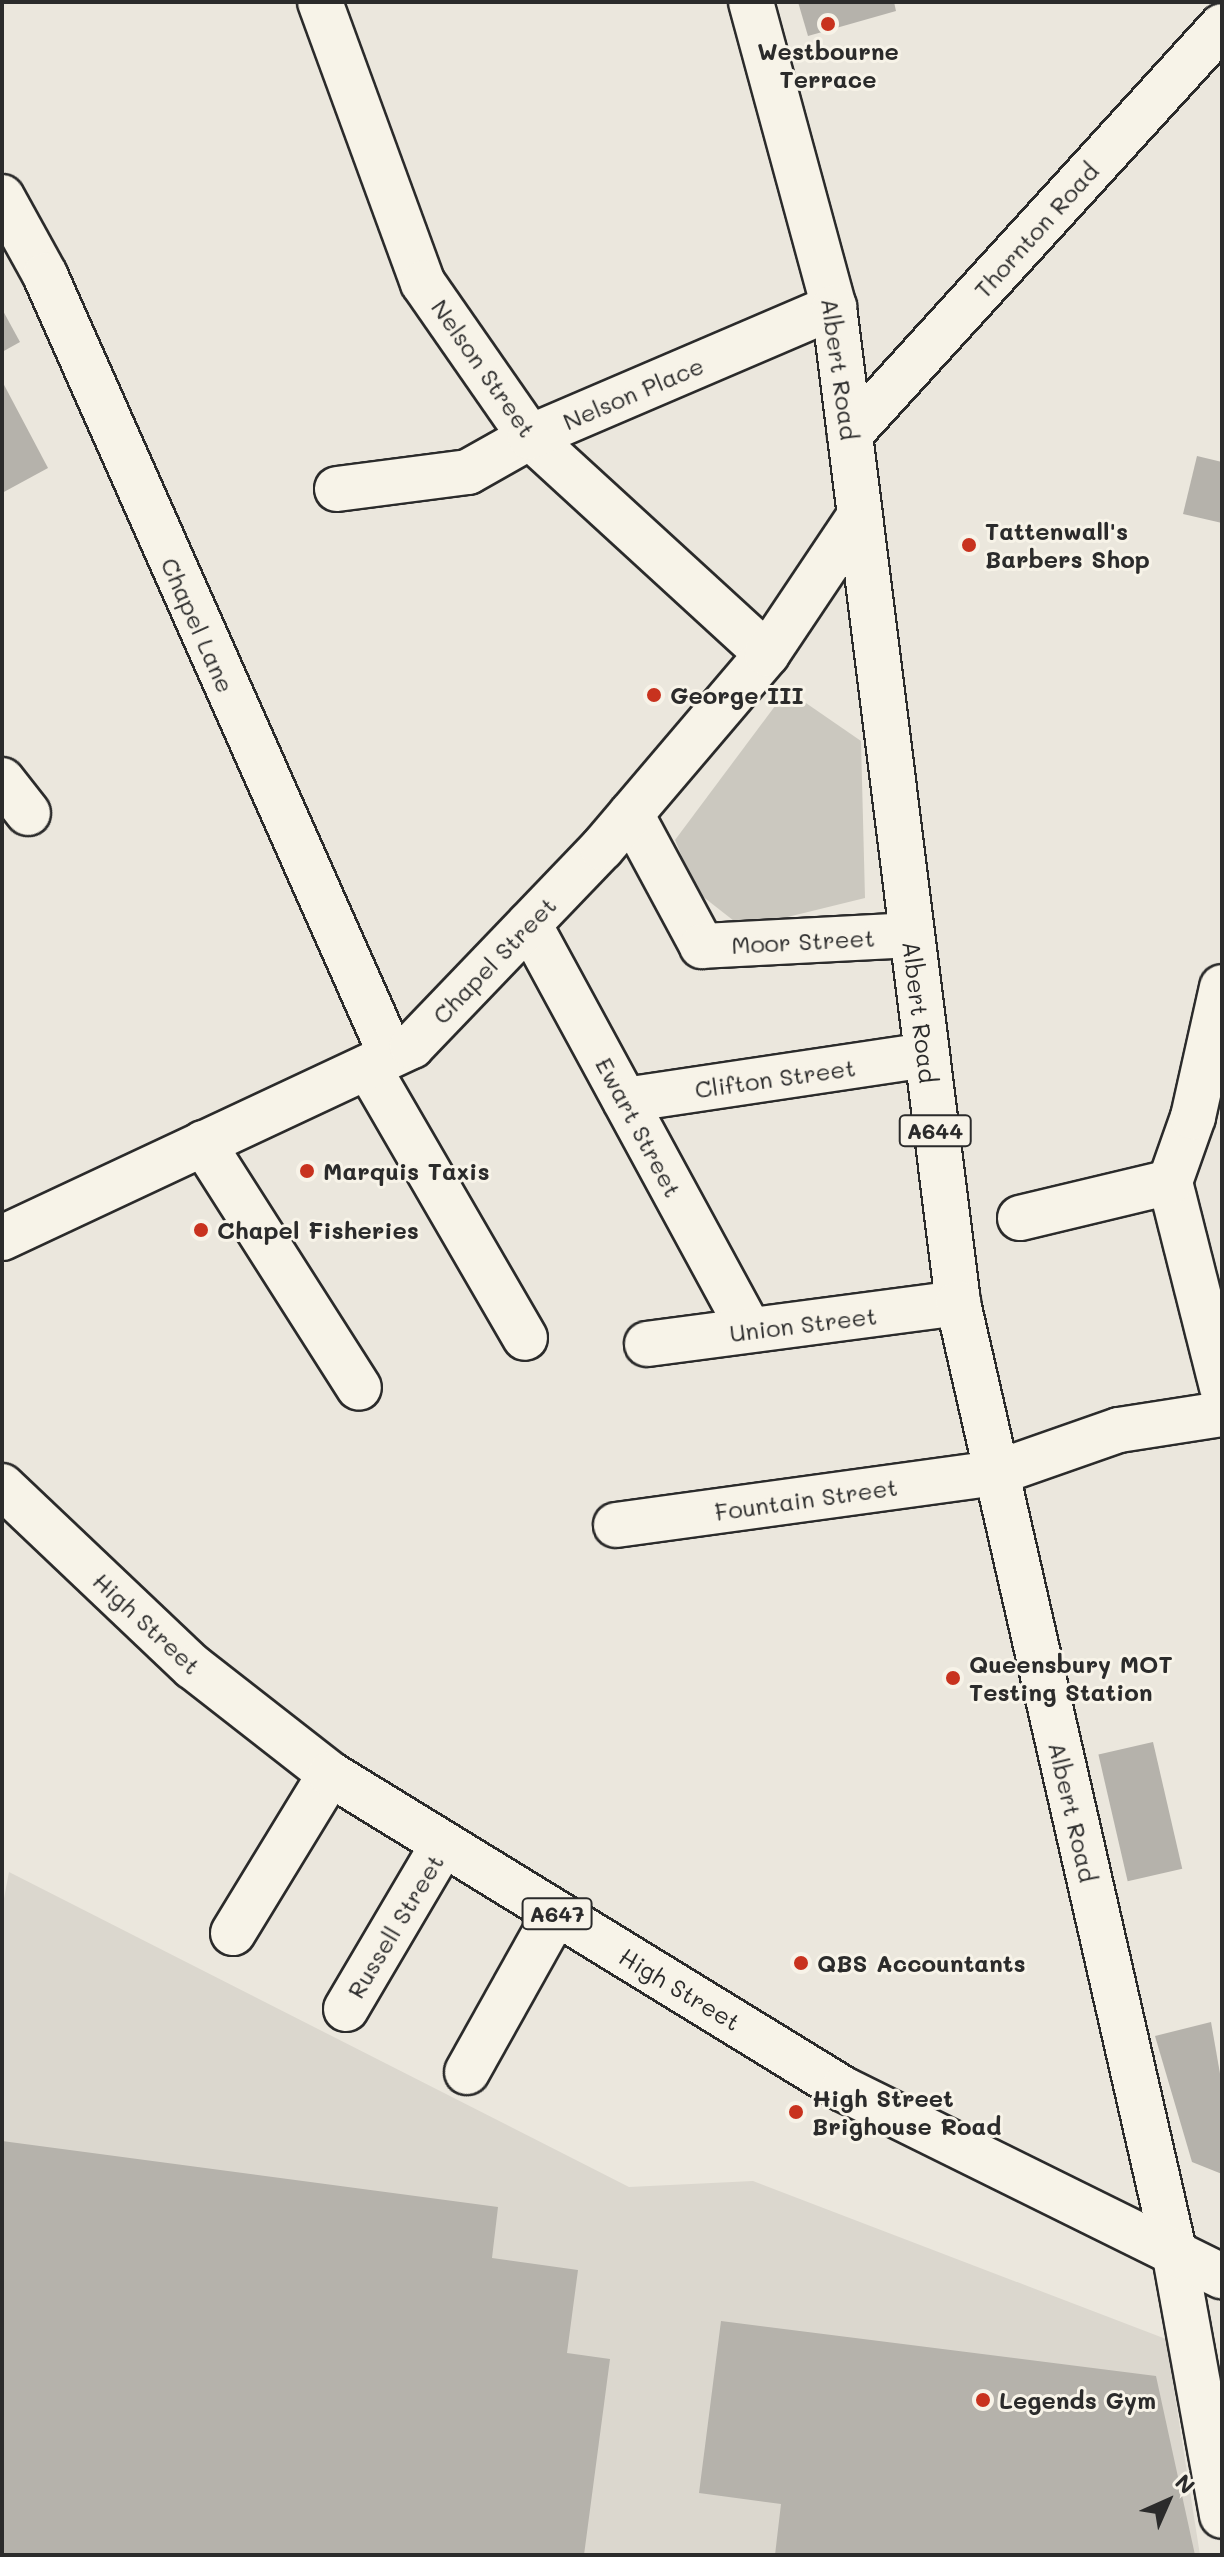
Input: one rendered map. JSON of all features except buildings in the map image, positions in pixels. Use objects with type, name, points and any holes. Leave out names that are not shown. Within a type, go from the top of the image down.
[{"type":"street","name":"Nelson Street","points":[[320,2],[423,283],[530,437],[767,654]]},
{"type":"street","name":"Albert Road","points":[[751,2],[834,307],[850,434],[856,521],[958,1303],[1174,2251]]},
{"type":"street","name":"Thornton Road","points":[[850,434],[1222,26]]},
{"type":"street","name":"Chapel Lane","points":[[2,197],[45,275],[380,1061],[525,1338]]},
{"type":"street","name":"Nelson Place","points":[[337,489],[468,472],[530,437],[834,307]]},
{"type":"street","name":"Chapel Street","points":[[2,1238],[412,1046],[631,814],[767,654],[856,521]]},
{"type":"street","name":"Moor Street","points":[[631,814],[702,946],[910,935]]},
{"type":"street","name":"Ewart Street","points":[[529,924],[749,1330]]},
{"type":"street","points":[[1222,987],[1193,1117],[1170,1182],[1222,1388]]},
{"type":"street","name":"Clifton Street","points":[[625,1100],[925,1055]]},
{"type":"street","points":[[203,1143],[359,1388]]},
{"type":"street","points":[[1020,1218],[1170,1182]]},
{"type":"street","name":"Union Street","points":[[647,1344],[958,1303]]},
{"type":"street","name":"Fountain Street","points":[[616,1525],[996,1473],[1119,1430],[1222,1414]]},
{"type":"street","name":"High Street","points":[[2,1486],[193,1667],[330,1774],[843,2089],[1174,2251]]},
{"type":"street","points":[[233,1933],[330,1774]]},
{"type":"street","name":"Russell Street","points":[[346,2009],[443,1844]]},
{"type":"street","points":[[467,2072],[556,1913]]},
{"type":"street","name":"A647","points":[[1174,2251],[1222,2276]]},
{"type":"street","name":"A644","points":[[1174,2251],[1222,2516]]},
{"type":"shaded area","points":[[803,701],[861,741],[865,898],[743,928],[697,892],[675,840],[778,702]]},
{"type":"shaded area","points":[[9,1872],[629,2187],[753,2181],[1166,2339],[1200,2555],[2,2555],[2,1909]]},
{"type":"place","name":"Westbourne Terrace","points":[[828,24]]},
{"type":"place","name":"Tattenwall's Barbers Shop","points":[[969,545]]},
{"type":"place","name":"George III","points":[[654,695]]},
{"type":"place","name":"Marquis Taxis","points":[[307,1171]]},
{"type":"place","name":"Chapel Fisheries","points":[[201,1230]]},
{"type":"place","name":"Queensbury MOT Testing Station","points":[[953,1678]]},
{"type":"place","name":"QBS Accountants","points":[[801,1963]]},
{"type":"place","name":"High Street Brighouse Road","points":[[796,2112]]},
{"type":"place","name":"Legends Gym","points":[[983,2400]]}]
